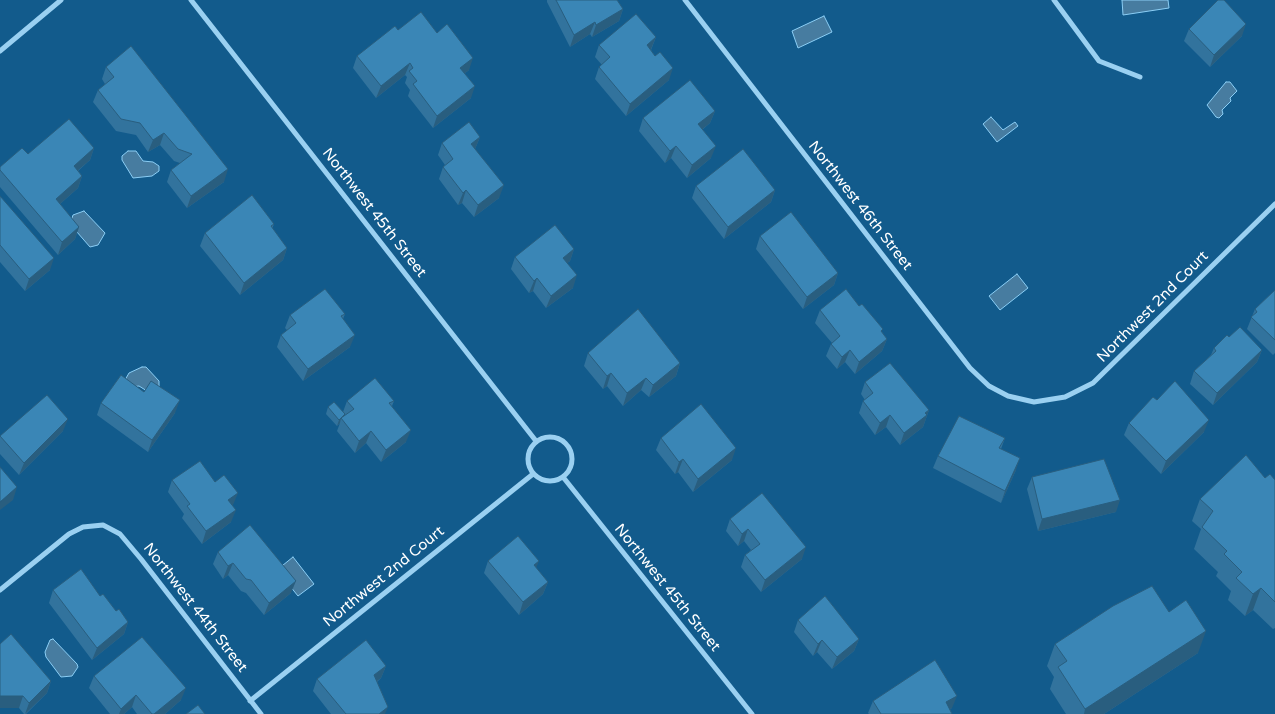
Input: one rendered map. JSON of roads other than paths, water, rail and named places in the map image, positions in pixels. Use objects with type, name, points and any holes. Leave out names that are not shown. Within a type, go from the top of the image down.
[{"type":"street","points":[[0,51],[61,0]]},
{"type":"street","name":"Northwest 45th Street","points":[[191,0],[536,441]]},
{"type":"street","name":"Northwest 46th Street","points":[[685,0],[970,368],[989,386],[1002,393],[1034,402]]},
{"type":"street","points":[[1054,0],[1099,61],[1140,77]]},
{"type":"street","name":"Northwest 2nd Court","points":[[1034,402],[1065,397],[1093,383],[1275,204]]},
{"type":"street","points":[[546,437],[554,437],[567,445],[572,457],[572,465],[563,477],[550,481],[533,474],[528,458],[529,450],[536,441],[546,437]]},
{"type":"street","name":"Northwest 2nd Court","points":[[250,701],[533,474]]},
{"type":"street","name":"Northwest 45th Street","points":[[563,477],[752,714]]},
{"type":"street","name":"Northwest 44th Street","points":[[0,590],[69,534],[83,527],[103,525],[120,534],[141,559],[261,714]]},
{"type":"water","points":[[1122,0],[1168,0],[1169,8],[1123,15]]},
{"type":"water","points":[[824,16],[832,32],[798,48],[792,31]]},
{"type":"water","points":[[1226,82],[1230,82],[1237,91],[1222,110],[1223,114],[1219,118],[1216,117],[1207,105]]},
{"type":"water","points":[[991,117],[1003,130],[1015,122],[1018,126],[997,142],[983,124]]},
{"type":"water","points":[[128,151],[136,151],[143,161],[153,162],[159,166],[159,171],[152,176],[133,178],[122,160],[122,156]]},
{"type":"water","points":[[84,211],[105,233],[98,245],[90,247],[70,224],[73,215]]},
{"type":"water","points":[[1017,274],[1028,288],[1000,310],[989,296]]},
{"type":"water","points":[[146,367],[159,381],[159,387],[147,391],[139,386],[131,387],[125,380],[129,373]]},
{"type":"water","points":[[293,557],[314,584],[298,596],[277,570]]},
{"type":"water","points":[[53,639],[77,664],[78,667],[72,676],[61,677],[46,657],[45,652],[50,640]]}]
